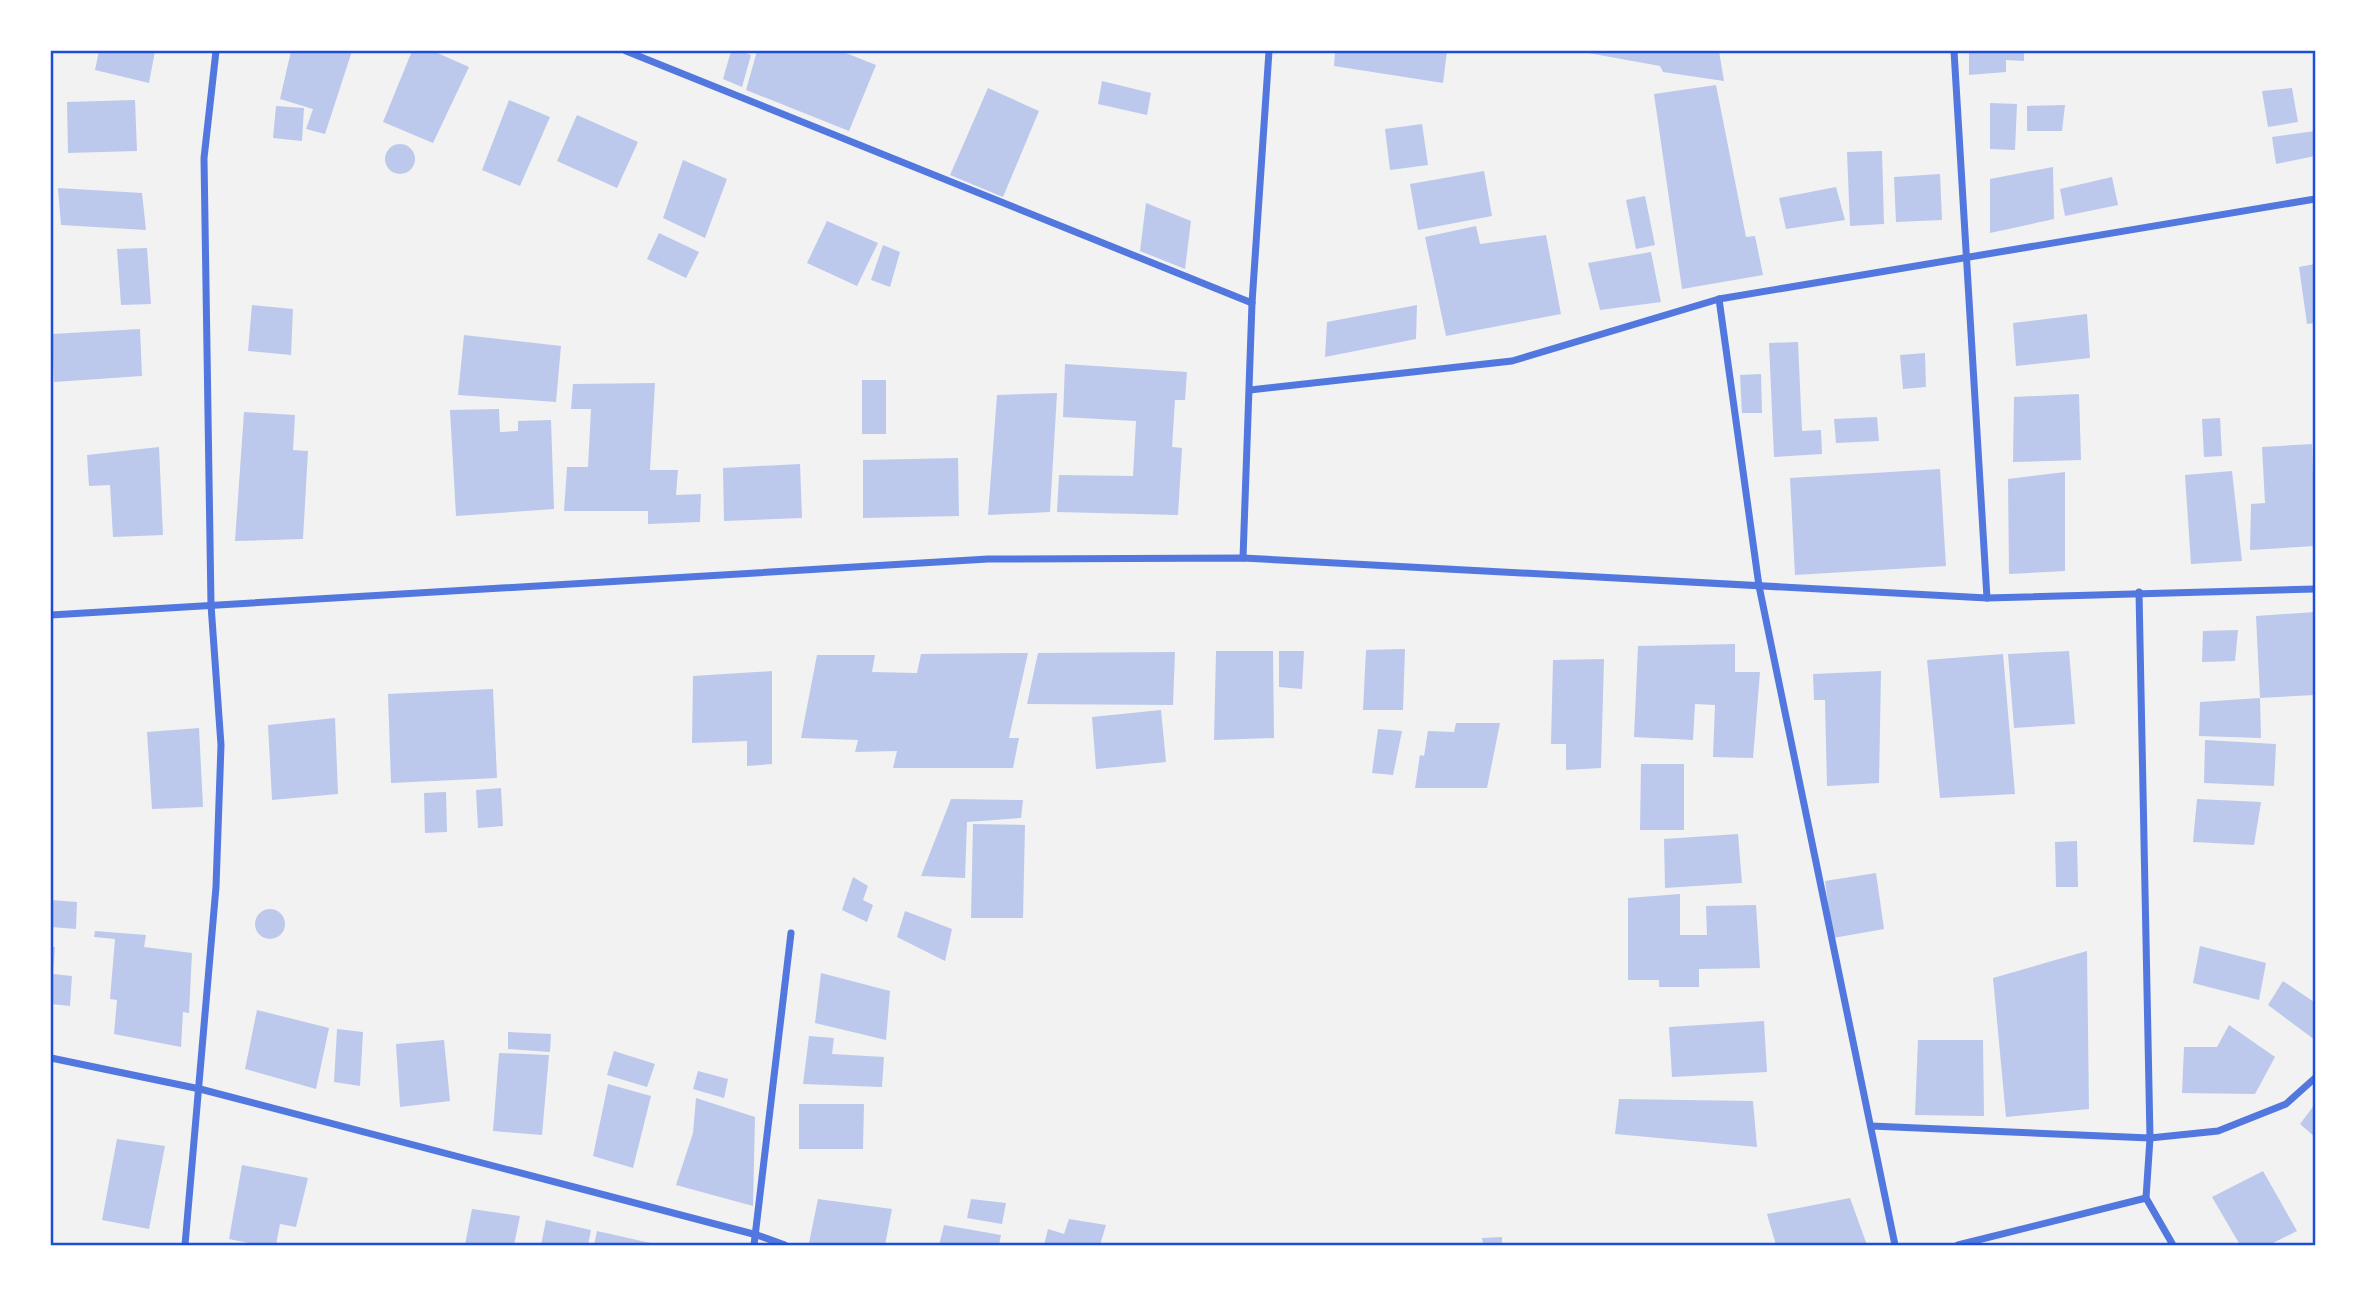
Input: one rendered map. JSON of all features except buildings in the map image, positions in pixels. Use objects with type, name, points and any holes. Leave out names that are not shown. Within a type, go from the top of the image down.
[{"type":"street","points":[[185,1245],[216,887],[220,745],[211,605],[204,158],[216,51]]},
{"type":"street","points":[[626,51],[1252,303]]},
{"type":"street","points":[[1243,558],[1252,303],[1269,51]]},
{"type":"street","points":[[1954,51],[1987,598]]},
{"type":"street","points":[[1250,390],[1511,362],[1719,299],[2315,199]]},
{"type":"street","points":[[1719,299],[1759,586],[1895,1245]]},
{"type":"street","points":[[51,615],[988,559],[1243,558],[1987,598],[2315,589]]},
{"type":"street","points":[[2139,592],[2150,1138],[2146,1198],[2173,1245]]},
{"type":"street","points":[[754,1245],[791,933]]},
{"type":"street","points":[[51,1058],[200,1090],[757,1235],[785,1245]]},
{"type":"street","points":[[1871,1126],[2150,1138],[2218,1131],[2286,1104],[2315,1078]]},
{"type":"street","points":[[1958,1245],[2146,1198]]}]
